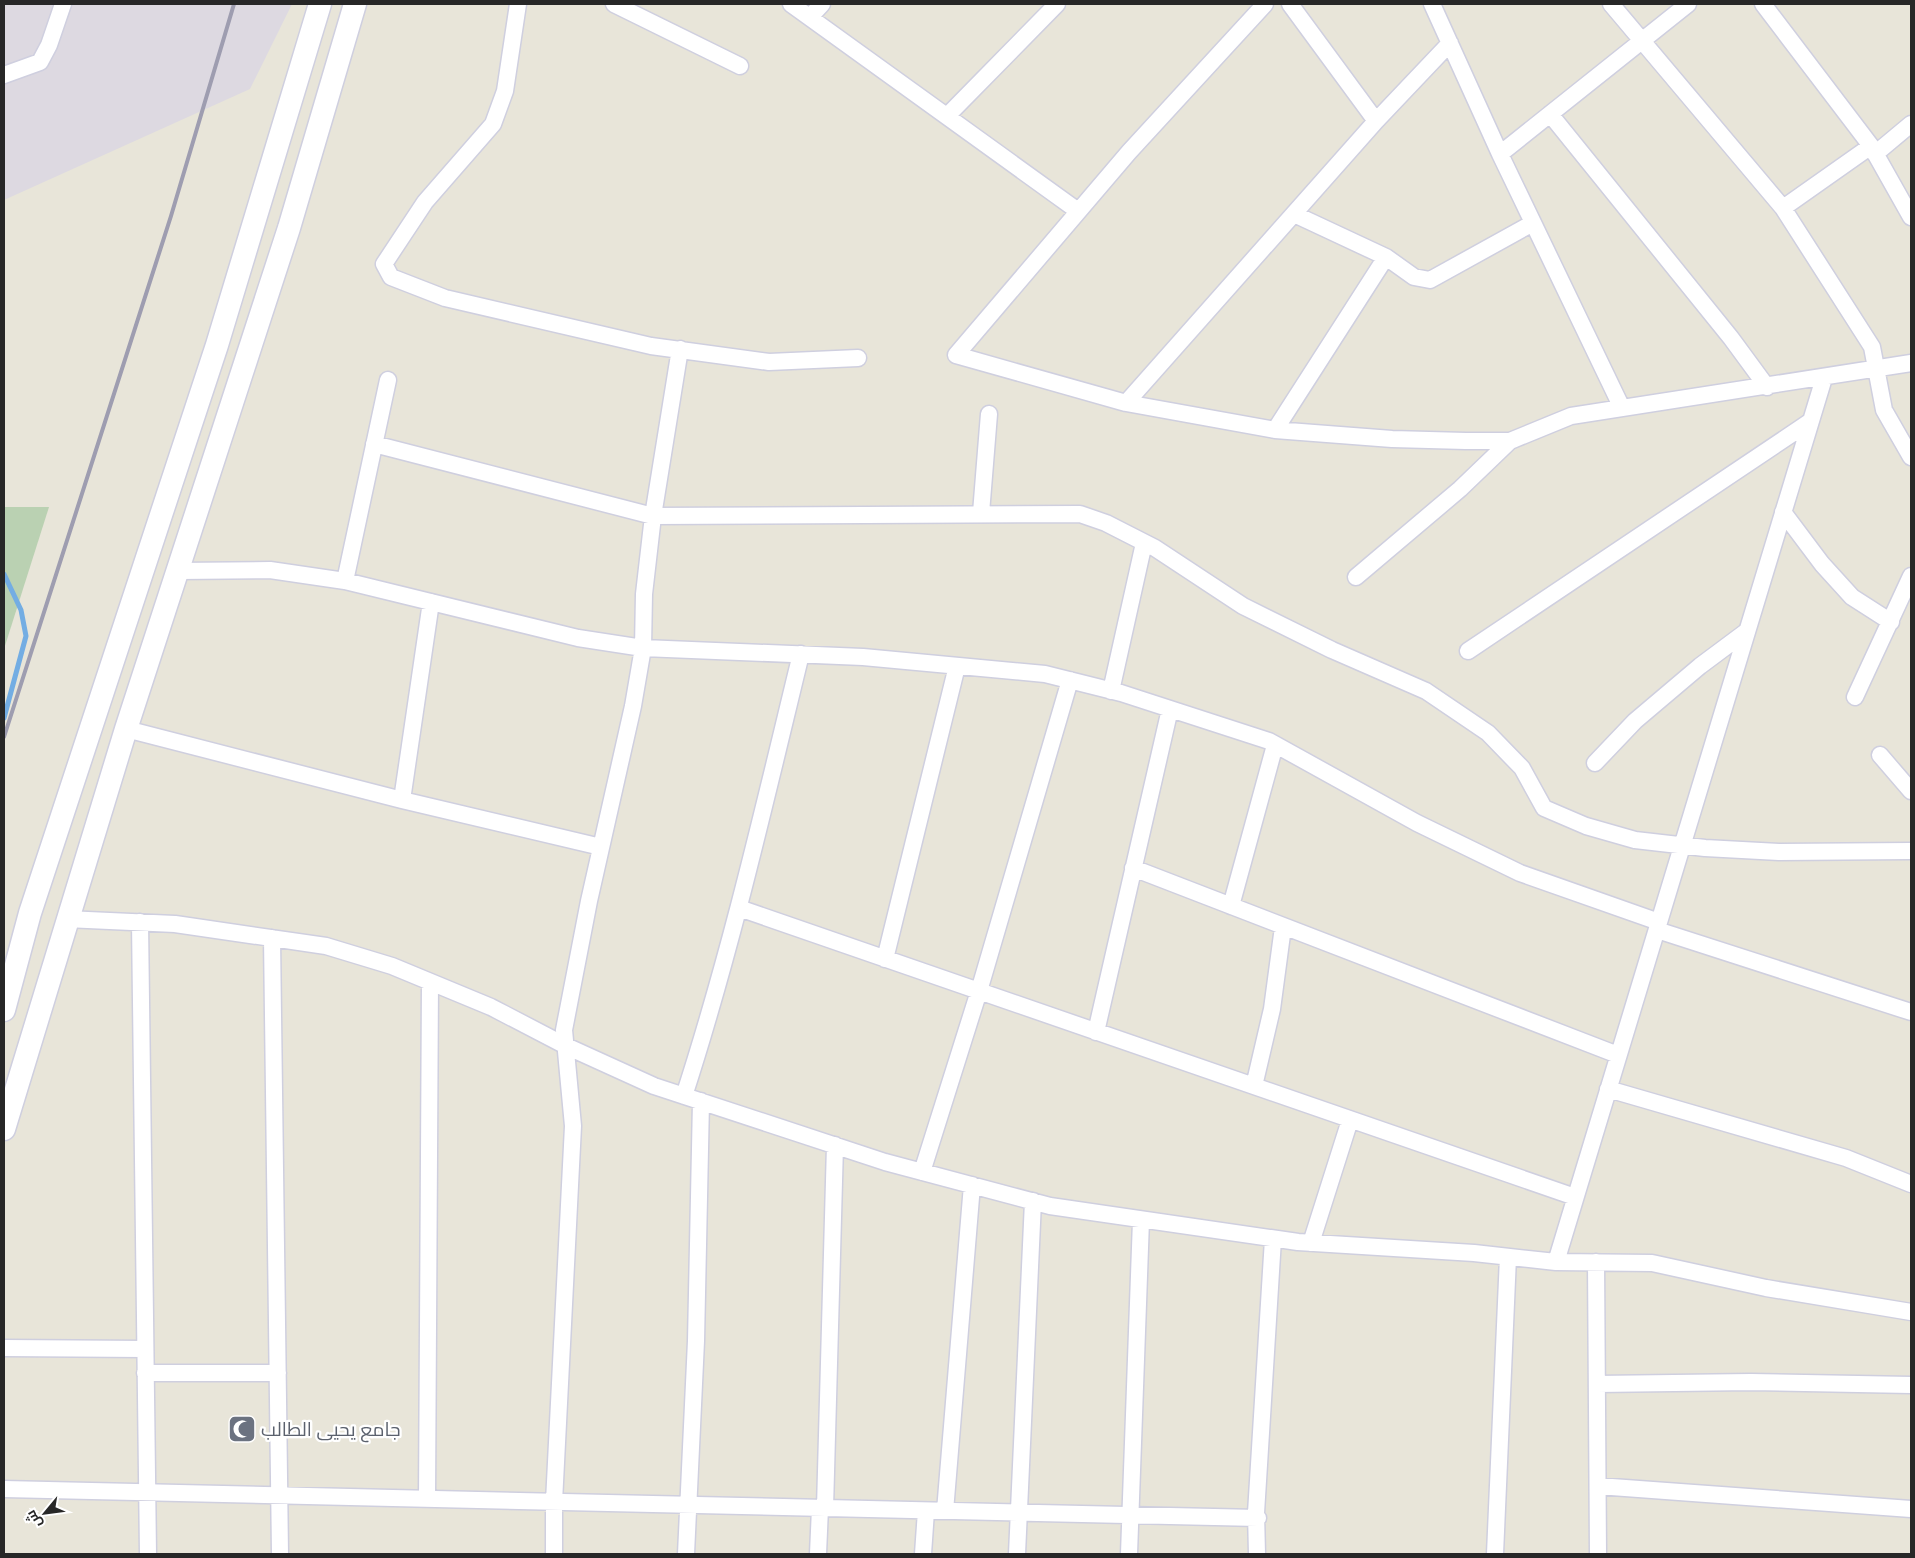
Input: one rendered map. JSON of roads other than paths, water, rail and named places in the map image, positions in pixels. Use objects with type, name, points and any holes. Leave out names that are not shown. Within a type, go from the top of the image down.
[{"type":"main road","points":[[4,1010],[30,913],[217,345],[320,4]]},
{"type":"main road","points":[[5,1123],[66,919],[126,729],[289,228],[355,4]]},
{"type":"street","points":[[4,75],[40,62],[49,45],[63,4]]},
{"type":"street","points":[[518,4],[505,91],[493,124],[426,202],[384,264],[391,277],[445,298],[652,346],[769,362],[858,358]]},
{"type":"street","points":[[614,4],[740,66]]},
{"type":"street","points":[[791,4],[1078,211]]},
{"type":"street","points":[[810,17],[822,4]]},
{"type":"street","points":[[947,116],[1057,4]]},
{"type":"street","points":[[1265,4],[1129,152],[956,355],[1126,403],[1275,430],[1392,440],[1510,441]]},
{"type":"street","points":[[1290,4],[1376,121]]},
{"type":"street","points":[[1432,4],[1500,154],[1622,408]]},
{"type":"street","points":[[1611,4],[1783,208],[1872,347],[1878,369],[1884,410],[1911,457]]},
{"type":"street","points":[[1500,154],[1688,4]]},
{"type":"street","points":[[1763,4],[1873,150],[1911,217]]},
{"type":"street","points":[[1126,403],[1376,121],[1450,43]]},
{"type":"street","points":[[1550,114],[1732,338],[1767,387]]},
{"type":"street","points":[[1783,208],[1911,124]]},
{"type":"street","points":[[1294,214],[1386,257],[1414,277],[1430,280],[1533,223]]},
{"type":"street","points":[[1275,430],[1386,257]]},
{"type":"street","points":[[554,1554],[554,1502],[573,1126],[564,1030],[601,847],[633,706],[643,648],[644,594],[653,516],[680,350]]},
{"type":"street","points":[[1356,577],[1460,489],[1510,441],[1571,416],[1824,378],[1911,362]]},
{"type":"street","points":[[1556,1262],[1824,378]]},
{"type":"street","points":[[345,581],[388,380]]},
{"type":"street","points":[[981,513],[989,414]]},
{"type":"street","points":[[1468,652],[1811,421]]},
{"type":"street","points":[[374,444],[653,516],[1080,514],[1106,523],[1144,543],[1243,606],[1332,650],[1426,690],[1488,733],[1522,768],[1544,808],[1586,826],[1635,840],[1705,848],[1779,852],[1911,851]]},
{"type":"street","points":[[1783,512],[1822,564],[1852,597],[1891,622]]},
{"type":"street","points":[[1111,691],[1144,543]]},
{"type":"street","points":[[178,571],[270,570],[345,581],[578,638],[643,648],[863,657],[1045,674],[1070,680],[1170,709],[1275,745],[1417,823],[1520,873],[1658,926],[1911,1012]]},
{"type":"street","points":[[1855,697],[1911,576]]},
{"type":"street","points":[[402,800],[431,602]]},
{"type":"street","points":[[1595,763],[1635,721],[1747,631]]},
{"type":"street","points":[[684,1096],[739,908],[801,654]]},
{"type":"street","points":[[885,958],[957,666]]},
{"type":"street","points":[[922,1172],[979,991],[1070,680]]},
{"type":"street","points":[[1096,1032],[1170,709]]},
{"type":"street","points":[[126,729],[402,800],[601,847]]},
{"type":"street","points":[[1231,906],[1275,745]]},
{"type":"street","points":[[1880,755],[1911,791]]},
{"type":"street","points":[[1133,868],[1618,1055]]},
{"type":"street","points":[[739,908],[1575,1198]]},
{"type":"street","points":[[66,919],[175,924],[326,946],[392,966],[491,1007],[566,1046],[654,1086],[836,1146],[922,1172],[1032,1201],[1141,1220],[1310,1243],[1556,1262],[1652,1263],[1766,1288],[1911,1312]]},
{"type":"street","points":[[140,922],[148,1554]]},
{"type":"street","points":[[1254,1086],[1272,1009],[1283,927]]},
{"type":"street","points":[[272,938],[280,1554]]},
{"type":"street","points":[[427,1499],[430,982]]},
{"type":"street","points":[[1608,1089],[1846,1158],[1911,1184]]},
{"type":"street","points":[[686,1554],[696,1341],[701,1102]]},
{"type":"street","points":[[1310,1243],[1350,1120]]},
{"type":"street","points":[[818,1554],[822,1508],[836,1146]]},
{"type":"street","points":[[945,1511],[972,1185]]},
{"type":"street","points":[[1017,1554],[1032,1201]]},
{"type":"street","points":[[1129,1554],[1141,1220]]},
{"type":"street","points":[[1257,1554],[1257,1503],[1274,1239]]},
{"type":"street","points":[[1495,1554],[1508,1257]]},
{"type":"street","points":[[1596,1262],[1598,1554]]},
{"type":"street","points":[[4,1348],[145,1348]]},
{"type":"street","points":[[146,1374],[278,1373]]},
{"type":"street","points":[[1597,1384],[1751,1382],[1911,1385]]},
{"type":"street","points":[[1598,1486],[1911,1509]]},
{"type":"street","points":[[4,1489],[1258,1518]]},
{"type":"street","points":[[923,1554],[926,1510]]},
{"type":"waterway","points":[[4,574],[21,610],[26,636],[4,718]]},
{"type":"railway","points":[[4,737],[171,216],[234,4]]},
{"type":"place","name":"جامع يحيى الطالب","points":[[242,1429]]}]
